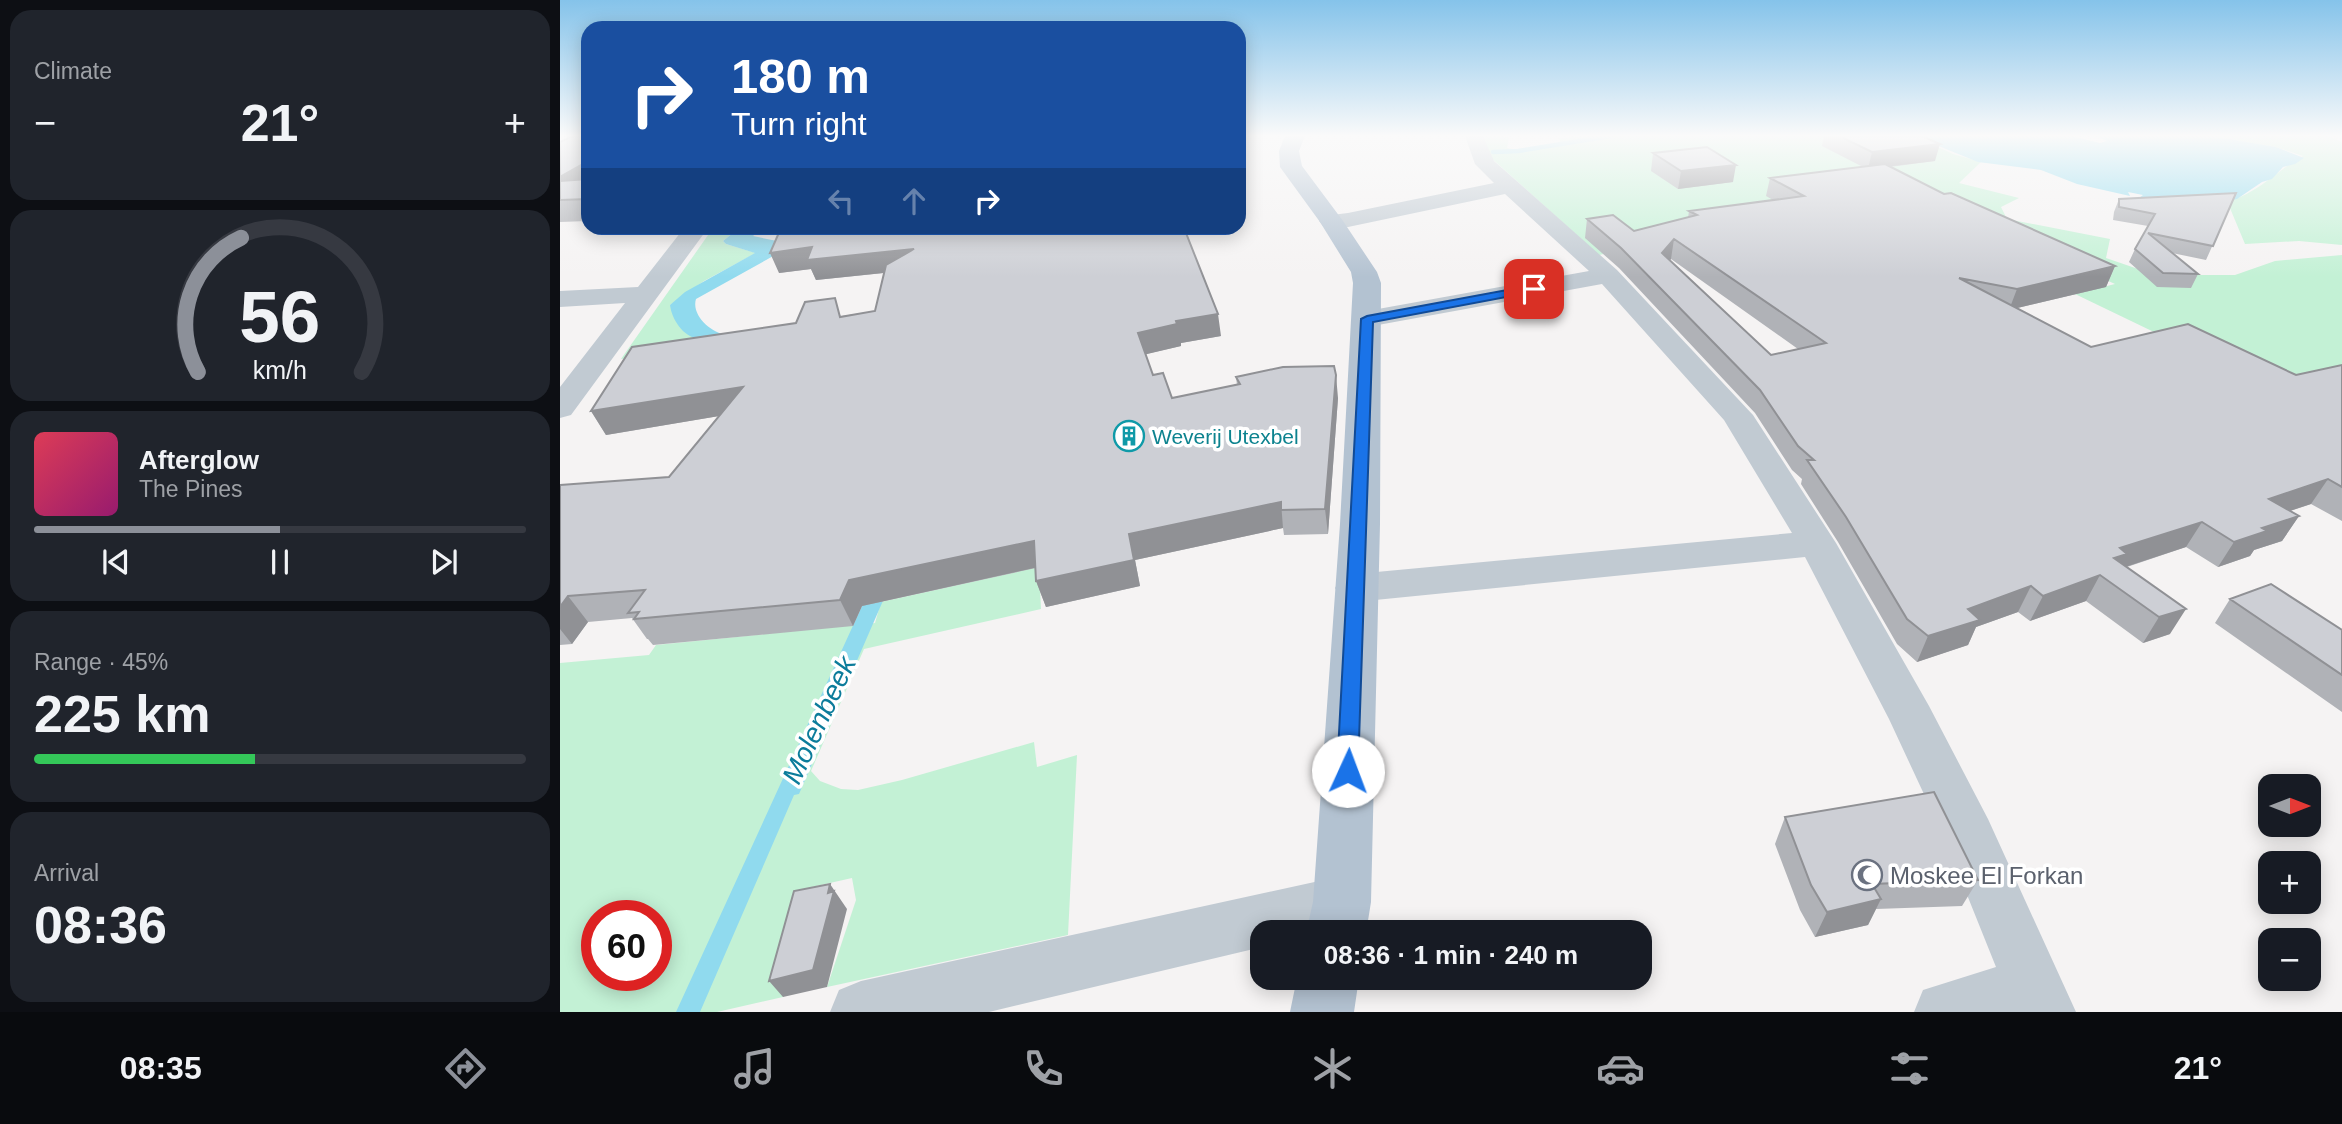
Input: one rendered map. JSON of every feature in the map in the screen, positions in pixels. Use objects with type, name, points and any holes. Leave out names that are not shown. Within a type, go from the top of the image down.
[{"type":"main road","points":[[1304,183],[1364,272],[1367,319],[1339,917]]},
{"type":"main road","points":[[1322,1012],[1326,990]]},
{"type":"street","points":[[1503,183],[1608,275],[1737,415],[1817,543],[1912,719],[1963,824],[2039,999],[1945,1012]]},
{"type":"street","points":[[1331,221],[1349,220],[1507,187]]},
{"type":"street","points":[[560,408],[691,235]]},
{"type":"street","points":[[1367,319],[1608,275]]},
{"type":"street","points":[[560,299],[647,294]]},
{"type":"street","points":[[1355,588],[1817,543]]},
{"type":"street","points":[[861,1012],[1339,917]]},
{"type":"green space","points":[[1519,183],[1960,183],[2019,198],[2001,207],[2007,219],[2110,239],[2106,258],[2141,270],[2170,275],[2235,275],[2275,261],[2342,255],[2342,388],[2183,346],[2075,294],[2115,284],[1953,211],[1695,234],[1599,255]]},
{"type":"green space","points":[[2264,183],[2342,183],[2342,245],[2299,241],[2245,244],[2227,201]]},
{"type":"green space","points":[[708,235],[730,235],[723,241],[726,244],[756,253],[704,281],[670,305],[735,344],[621,359]]},
{"type":"green space","points":[[1039,567],[1041,609],[864,649],[811,771],[820,781],[841,789],[858,790],[1034,742],[1037,767],[1077,755],[1068,935],[827,987],[856,900],[852,878],[812,887],[783,997],[717,1012],[560,1012],[560,663],[649,655],[656,645],[875,623],[881,602]]},
{"type":"water","points":[[2075,183],[2260,183],[2237,199],[2227,201],[2139,198],[2143,195],[2128,192],[2130,196]]},
{"type":"water","points":[[730,235],[754,235],[777,241],[775,255],[696,299],[699,317],[715,331],[727,335],[698,339],[688,335],[679,326],[670,305],[685,292],[755,253],[723,241]]},
{"type":"water","name":"Molenbeek","points":[[944,427],[922,511],[799,794],[794,795],[700,1012],[676,1012]]},
{"type":"building","points":[[560,183],[581,183],[581,199],[560,200]]},
{"type":"building","points":[[1780,183],[1923,183],[1944,194],[1951,193],[2115,266],[2017,289],[1959,278],[2091,347],[2188,324],[2296,375],[2342,365],[2342,487],[2328,479],[2269,499],[2299,516],[2262,528],[2267,531],[2234,542],[2202,522],[2120,548],[2127,554],[2114,558],[2186,609],[2159,617],[2100,575],[2043,596],[2031,586],[1968,609],[1980,620],[1928,636],[1907,619],[1846,517],[1807,460],[1814,460],[1798,446],[1760,390],[1621,248],[1587,219],[1613,215],[1634,231],[1697,215],[1689,211],[1804,196]],"holes":[[[1674,239],[1826,343],[1771,355],[1662,253]]]},
{"type":"building","points":[[2236,193],[2213,246],[2148,233],[2198,274],[2163,273],[2135,249],[2155,214],[2119,207],[2119,199]]},
{"type":"building","name":"Weverij Utexbel","points":[[778,235],[1187,235],[1218,314],[1176,321],[1177,324],[1138,333],[1153,375],[1163,373],[1172,398],[1240,384],[1236,377],[1283,367],[1334,366],[1336,375],[1325,509],[1281,510],[1281,502],[1129,534],[1134,560],[1036,581],[1034,541],[849,580],[840,600],[634,619],[639,612],[628,613],[645,590],[568,596],[560,607],[560,485],[669,477],[743,387],[591,411],[632,347],[796,323],[805,302],[835,298],[840,317],[875,311],[886,265],[914,249],[807,260],[812,247],[770,253]]},
{"type":"building","points":[[2271,584],[2342,630],[2342,675],[2230,599]]},
{"type":"building","name":"Moskee El Forkan","points":[[1934,792],[1978,880],[1872,884],[1881,899],[1827,912],[1811,885],[1785,817]]},
{"type":"building","points":[[830,884],[828,893],[834,891],[813,970],[769,981],[794,891]]},
{"type":"place","name":"Weverij Utexbel","points":[[1129,436]]},
{"type":"place","name":"Moskee El Forkan","points":[[1867,875]]},
{"type":"route","points":[[1348,771],[1367,319],[1534,289]]}]
